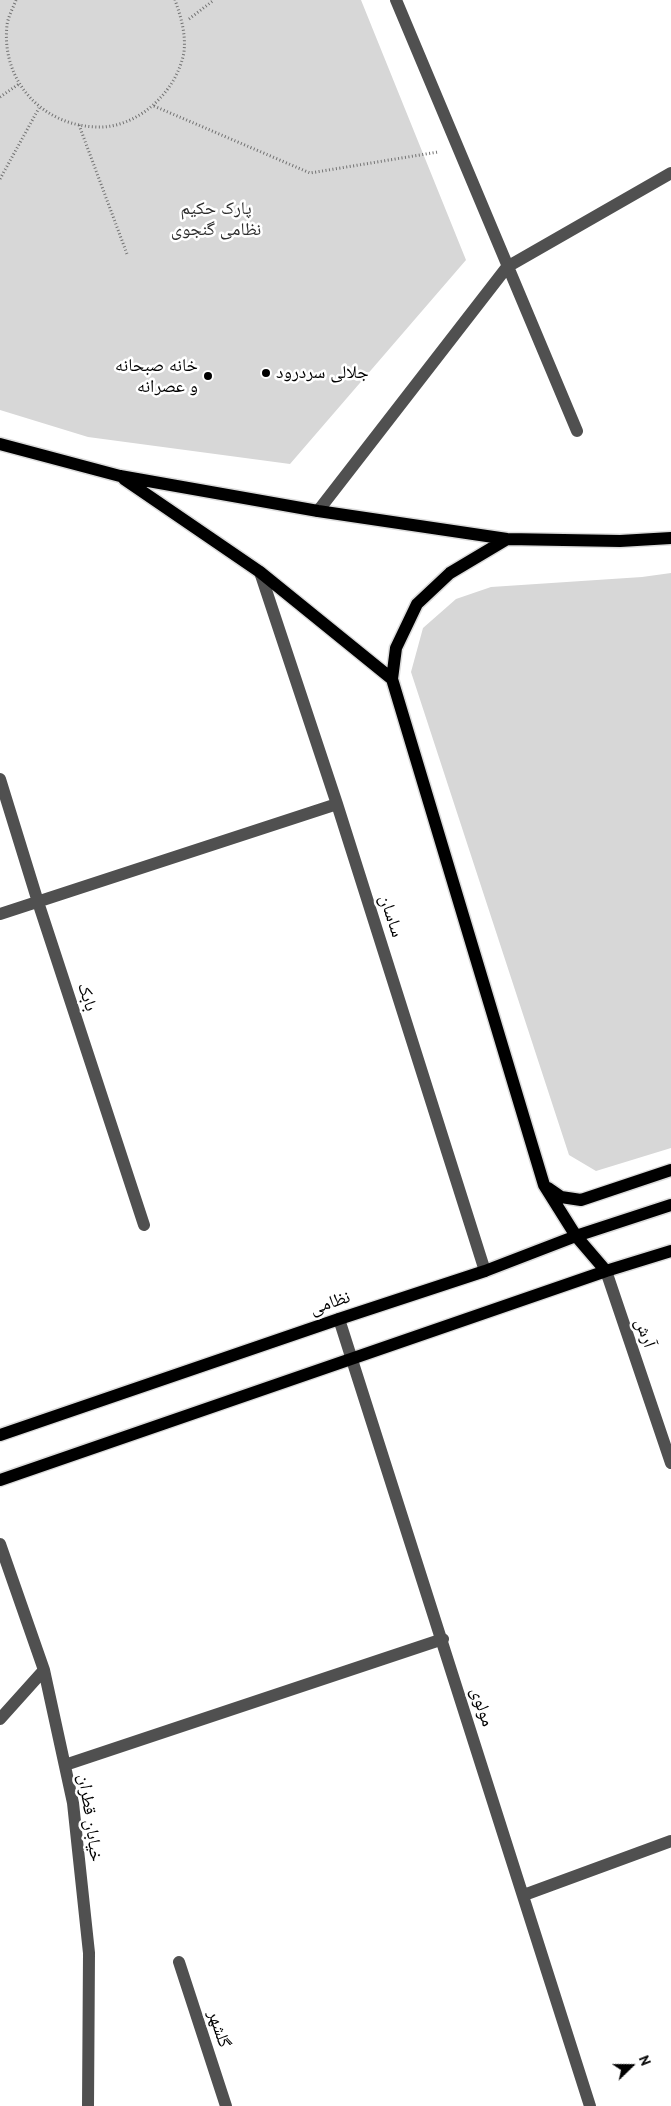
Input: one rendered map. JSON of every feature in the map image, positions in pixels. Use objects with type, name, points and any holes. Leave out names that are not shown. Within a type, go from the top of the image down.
[{"type":"main road","points":[[0,444],[120,476],[318,511],[507,538],[620,541],[671,538]]},
{"type":"main road","points":[[120,476],[260,572],[392,679]]},
{"type":"main road","points":[[507,538],[450,573],[417,604],[396,648],[392,679],[544,1185],[576,1236],[606,1271]]},
{"type":"main road","points":[[544,1185],[561,1197],[581,1200],[671,1170]]},
{"type":"main road","name":"نظامی","points":[[0,1434],[339,1319],[485,1272],[576,1236],[671,1205]]},
{"type":"main road","points":[[0,1480],[606,1271],[671,1251]]},
{"type":"street","points":[[396,0],[577,431]]},
{"type":"street","points":[[318,511],[507,267],[671,172]]},
{"type":"street","name":"ساسان","points":[[260,572],[337,804],[485,1272]]},
{"type":"street","name":"بابک","points":[[0,779],[38,902],[144,1225]]},
{"type":"street","points":[[0,914],[337,804]]},
{"type":"street","name":"آرش","points":[[606,1271],[671,1463]]},
{"type":"street","name":"مولوی","points":[[339,1319],[443,1639],[590,2106]]},
{"type":"street","name":"خیابان قطران","points":[[0,1544],[44,1670],[74,1803],[89,1953],[88,2106]]},
{"type":"street","points":[[64,1765],[443,1639]]},
{"type":"street","points":[[0,1719],[44,1670]]},
{"type":"street","points":[[524,1895],[671,1841]]},
{"type":"street","name":"گلشهر","points":[[179,1962],[226,2106]]},
{"type":"path","points":[[16,0],[7,24],[8,55],[19,84],[39,108],[66,123],[97,128],[128,122],[154,106],[174,82],[184,52],[183,21],[175,0]]},
{"type":"path","points":[[189,20],[214,0]]},
{"type":"path","points":[[0,97],[19,84]]},
{"type":"path","points":[[154,106],[310,173],[458,148]]},
{"type":"path","points":[[0,179],[39,108]]},
{"type":"path","points":[[78,125],[127,254]]},
{"type":"green space","name":"پارک حکیم نظامی گنجوی","points":[[0,0],[361,0],[466,260],[290,464],[88,437],[0,410]]},
{"type":"green space","points":[[671,573],[671,1148],[596,1171],[569,1155],[411,672],[423,628],[456,599],[491,587],[642,577]]},
{"type":"place","name":"جلالی سردرود","points":[[266,373]]},
{"type":"place","name":"خانه صبحانه و عصرانه","points":[[208,376]]}]
